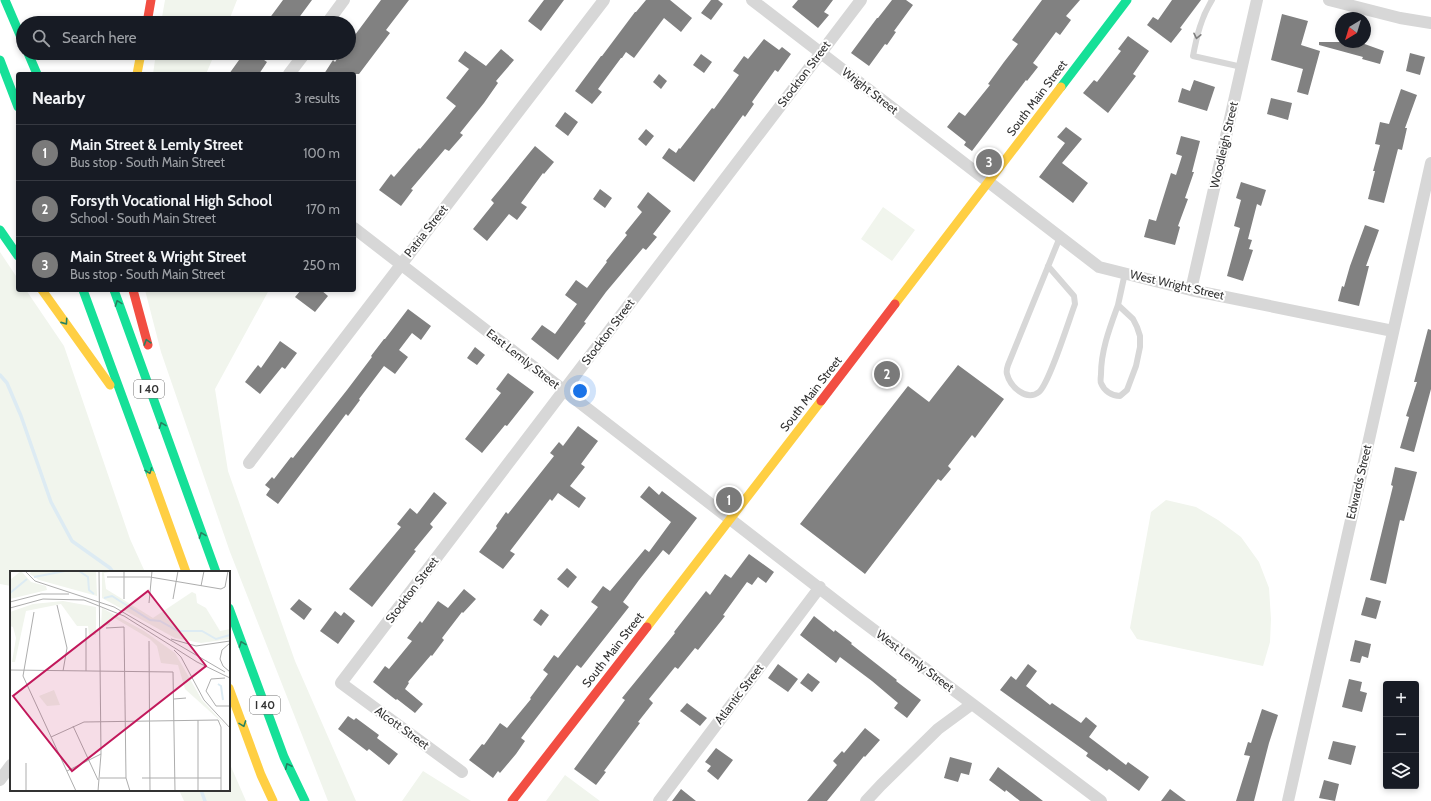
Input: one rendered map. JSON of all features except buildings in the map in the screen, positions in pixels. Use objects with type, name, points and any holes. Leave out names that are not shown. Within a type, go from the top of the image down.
[{"type":"main road","points":[[5,0],[16,26]]},
{"type":"main road","points":[[148,16],[151,0]]},
{"type":"main road","name":"South Main Street","points":[[512,801],[1128,0]]},
{"type":"main road","points":[[0,60],[16,102]]},
{"type":"main road","points":[[31,60],[36,72]]},
{"type":"main road","points":[[137,72],[140,60]]},
{"type":"main road","points":[[0,230],[16,253]]},
{"type":"main road","points":[[43,292],[126,408]]},
{"type":"main road","name":"I 40","points":[[84,292],[186,571]]},
{"type":"main road","name":"I 40","points":[[115,292],[184,488],[216,571]]},
{"type":"main road","points":[[133,292],[150,351]]},
{"type":"main road","points":[[168,410],[184,488]]},
{"type":"main road","name":"I 40","points":[[230,611],[284,757],[305,801]]},
{"type":"main road","name":"I 40","points":[[230,691],[261,775],[273,801]]},
{"type":"street","points":[[332,16],[344,0]]},
{"type":"street","name":"Patria Street","points":[[249,463],[604,0]]},
{"type":"street","name":"Wright Street","points":[[752,0],[988,182]]},
{"type":"street","name":"Stockton Street","points":[[341,683],[861,0]]},
{"type":"street","name":"Woodleigh Street","points":[[1191,290],[1257,0]]},
{"type":"street","points":[[1329,0],[1400,18],[1431,23]]},
{"type":"street","points":[[291,72],[300,60]]},
{"type":"street","name":"Edwards Street","points":[[1288,801],[1431,163]]},
{"type":"street","name":"West Wright Street","points":[[988,182],[1099,267],[1191,290],[1393,331]]},
{"type":"street","name":"East Lemly Street","points":[[356,230],[563,391],[731,518]]},
{"type":"street","name":"West Lemly Street","points":[[731,518],[820,588],[1101,801]]},
{"type":"street","name":"Atlantic Street","points":[[659,801],[820,588]]},
{"type":"street","name":"Alcott Street","points":[[341,683],[462,772]]},
{"type":"street","points":[[866,801],[880,785],[938,729],[972,704]]},
{"type":"street","points":[[0,780],[10,766]]},
{"type":"lane","points":[[1212,0],[1204,14],[1197,32],[1193,56],[1242,67]]},
{"type":"lane","points":[[1048,266],[1074,296],[1075,304],[1047,380],[1039,392],[1034,395],[1027,395],[1020,392],[1014,386],[1006,372],[1008,365],[1048,266],[1060,237]]},
{"type":"lane","points":[[1118,305],[1133,319],[1140,336],[1140,348],[1128,390],[1120,396],[1114,396],[1108,392],[1101,383],[1101,367],[1110,325],[1118,305],[1124,273]]},
{"type":"shaded area","points":[[165,0],[237,0],[231,16],[162,16]]},
{"type":"shaded area","points":[[155,60],[212,60],[207,72],[153,72]]},
{"type":"shaded area","points":[[883,207],[915,230],[892,261],[861,239]]},
{"type":"shaded area","points":[[0,252],[16,276],[16,292],[27,292],[64,346],[130,539],[145,571],[10,571],[10,586],[0,584]]},
{"type":"shaded area","points":[[146,292],[268,292],[215,389],[228,471],[295,661],[356,801],[328,801],[230,552],[161,352]]},
{"type":"shaded area","points":[[1166,500],[1196,507],[1218,520],[1241,537],[1259,562],[1269,588],[1271,619],[1270,642],[1263,666],[1137,639],[1130,628],[1151,512]]},
{"type":"shaded area","points":[[230,764],[246,801],[184,801],[179,791],[230,791]]},
{"type":"shaded area","points":[[423,771],[471,801],[402,801]]},
{"type":"shaded area","points":[[565,775],[600,801],[546,801]]},
{"type":"waterway","points":[[0,375],[7,383],[21,416],[51,502],[72,541],[112,571]]},
{"type":"waterway","points":[[201,791],[205,801]]},
{"type":"traffic: fast","points":[[5,0],[16,26]]},
{"type":"traffic: fast","points":[[1061,87],[1127,0]]},
{"type":"traffic: fast","points":[[0,60],[16,102]]},
{"type":"traffic: fast","points":[[31,60],[36,72]]},
{"type":"traffic: fast","points":[[0,230],[16,253]]},
{"type":"traffic: fast","points":[[84,292],[151,475]]},
{"type":"traffic: fast","points":[[115,292],[216,571]]},
{"type":"traffic: fast","points":[[230,611],[284,757],[305,801]]},
{"type":"traffic: slow","points":[[137,72],[140,60]]},
{"type":"traffic: slow","points":[[895,304],[1061,87]]},
{"type":"traffic: slow","points":[[43,292],[110,385]]},
{"type":"traffic: slow","points":[[647,627],[821,401]]},
{"type":"traffic: slow","points":[[151,475],[186,571]]},
{"type":"traffic: slow","points":[[230,691],[261,775],[273,801]]},
{"type":"traffic: jam","points":[[148,16],[151,0]]},
{"type":"traffic: jam","points":[[134,292],[148,345]]},
{"type":"traffic: jam","points":[[821,401],[895,304]]},
{"type":"traffic: jam","points":[[512,801],[647,627]]},
{"type":"place","name":"Main Street & Wright Street","points":[[989,162]]},
{"type":"place","name":"Forsyth Vocational High School","points":[[887,374]]},
{"type":"place","name":"Main Street & Lemly Street","points":[[729,500]]}]
